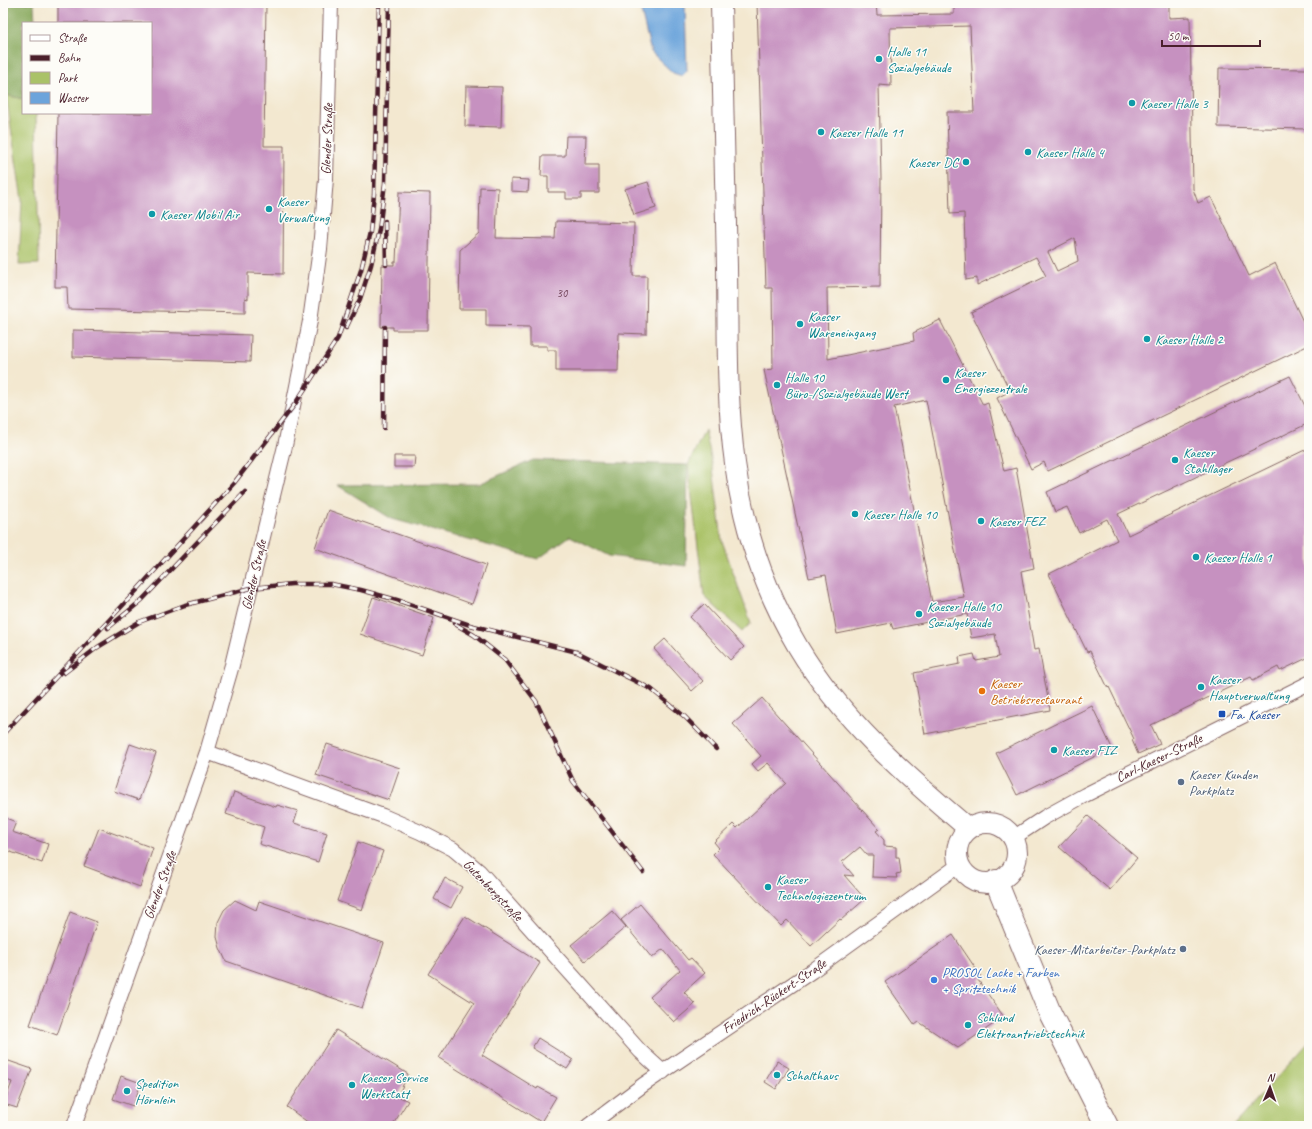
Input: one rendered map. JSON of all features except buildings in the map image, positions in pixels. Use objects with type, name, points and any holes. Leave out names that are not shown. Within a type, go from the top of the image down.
[{"type":"highway","points":[[996,881],[1050,1013],[1106,1126]]},
{"type":"main road","points":[[721,3],[730,412],[738,486],[749,532],[760,567],[774,600],[798,646],[823,685],[842,709],[885,754],[969,828]]},
{"type":"main road","points":[[992,823],[1007,830],[1013,838],[1016,846],[1016,862],[1009,873],[996,881],[988,883],[976,881],[964,872],[959,865],[957,856],[959,842],[969,828],[976,825],[992,823]]},
{"type":"street","name":"Glender Straße","points":[[74,1126],[207,752],[232,665],[285,446],[310,321],[320,249],[326,179],[331,3]]},
{"type":"street","name":"Carl-Kaeser-Straße","points":[[1013,838],[1045,817],[1085,795],[1309,683]]},
{"type":"street","name":"Gutenbergstraße","points":[[207,752],[384,816],[453,849],[479,871],[640,1051],[664,1072]]},
{"type":"street","name":"Friedrich-Rückert-Straße","points":[[588,1126],[812,971],[959,865]]},
{"type":"green space","points":[[3,3],[34,3],[35,22],[22,22],[22,99],[6,95],[3,73]]},
{"type":"green space","points":[[6,95],[22,99],[22,114],[36,114],[39,264],[19,265],[22,200]]},
{"type":"green space","points":[[705,430],[713,468],[722,541],[751,623],[742,632],[704,596],[688,465]]},
{"type":"green space","points":[[533,460],[688,465],[686,566],[609,556],[570,536],[538,559],[392,519],[337,485],[479,484]]},
{"type":"green space","points":[[1309,1042],[1309,1126],[1233,1126]]},
{"type":"water","points":[[639,3],[685,3],[687,71],[682,76],[673,73],[651,52]]},
{"type":"railway","points":[[3,734],[234,483],[295,404],[338,338],[361,270],[370,232],[374,194],[379,3]]},
{"type":"railway","points":[[346,328],[360,299],[371,265],[379,230],[385,183],[389,3]]},
{"type":"railway","points":[[385,221],[386,265]]},
{"type":"railway","points":[[384,428],[385,327]]},
{"type":"railway","points":[[108,628],[142,600],[245,492]]},
{"type":"railway","points":[[64,673],[98,647],[139,622],[185,605],[251,588],[292,584],[331,584],[361,590],[397,600],[470,625],[577,652],[651,689],[685,717],[716,749]]},
{"type":"railway","points":[[455,624],[474,635],[505,660],[536,701],[573,781],[643,872]]},
{"type":"place","name":"Halle 11 Sozialgebäude","points":[[879,59]]},
{"type":"place","name":"Kaeser Halle 3","points":[[1132,103]]},
{"type":"place","name":"Kaeser Halle 11","points":[[821,132]]},
{"type":"place","name":"Kaeser Halle 4","points":[[1028,152]]},
{"type":"place","name":"Kaeser DC","points":[[966,162]]},
{"type":"place","name":"Kaeser Verwaltung","points":[[269,209]]},
{"type":"place","name":"Kaeser Mobil Air","points":[[152,214]]},
{"type":"place","name":"Kaeser Wareneingang","points":[[800,324]]},
{"type":"place","name":"Kaeser Halle 2","points":[[1147,339]]},
{"type":"place","name":"Kaeser Energiezentrale","points":[[946,380]]},
{"type":"place","name":"Halle 10 Büro-/Sozialgebäude West","points":[[777,385]]},
{"type":"place","name":"Kaeser Stahllager","points":[[1175,460]]},
{"type":"place","name":"Kaeser Halle 10","points":[[855,514]]},
{"type":"place","name":"Kaeser FEZ","points":[[981,521]]},
{"type":"place","name":"Kaeser Halle 1","points":[[1196,557]]},
{"type":"place","name":"Kaeser Halle 10 Sozialgebäude","points":[[919,614]]},
{"type":"place","name":"Kaeser Hauptverwaltung","points":[[1201,687]]},
{"type":"place","name":"Kaeser Betriebsrestaurant","points":[[982,691]]},
{"type":"place","name":"Fa. Kaeser","points":[[1222,714]]},
{"type":"place","name":"Kaeser FIZ","points":[[1054,750]]},
{"type":"place","name":"Kaeser Kunden Parkplatz","points":[[1181,782]]},
{"type":"place","name":"Kaeser Technologiezentrum","points":[[768,887]]},
{"type":"place","name":"Kaeser-Mitarbeiter-Parkplatz","points":[[1183,949]]},
{"type":"place","name":"PROSOL Lacke + Farben + Spritztechnik","points":[[934,980]]},
{"type":"place","name":"Schlund Elektroantriebstechnik","points":[[968,1025]]},
{"type":"place","name":"Schalthaus","points":[[777,1075]]},
{"type":"place","name":"Kaeser Service Werkstatt","points":[[352,1085]]},
{"type":"place","name":"Spedition Hörnlein","points":[[127,1091]]}]
